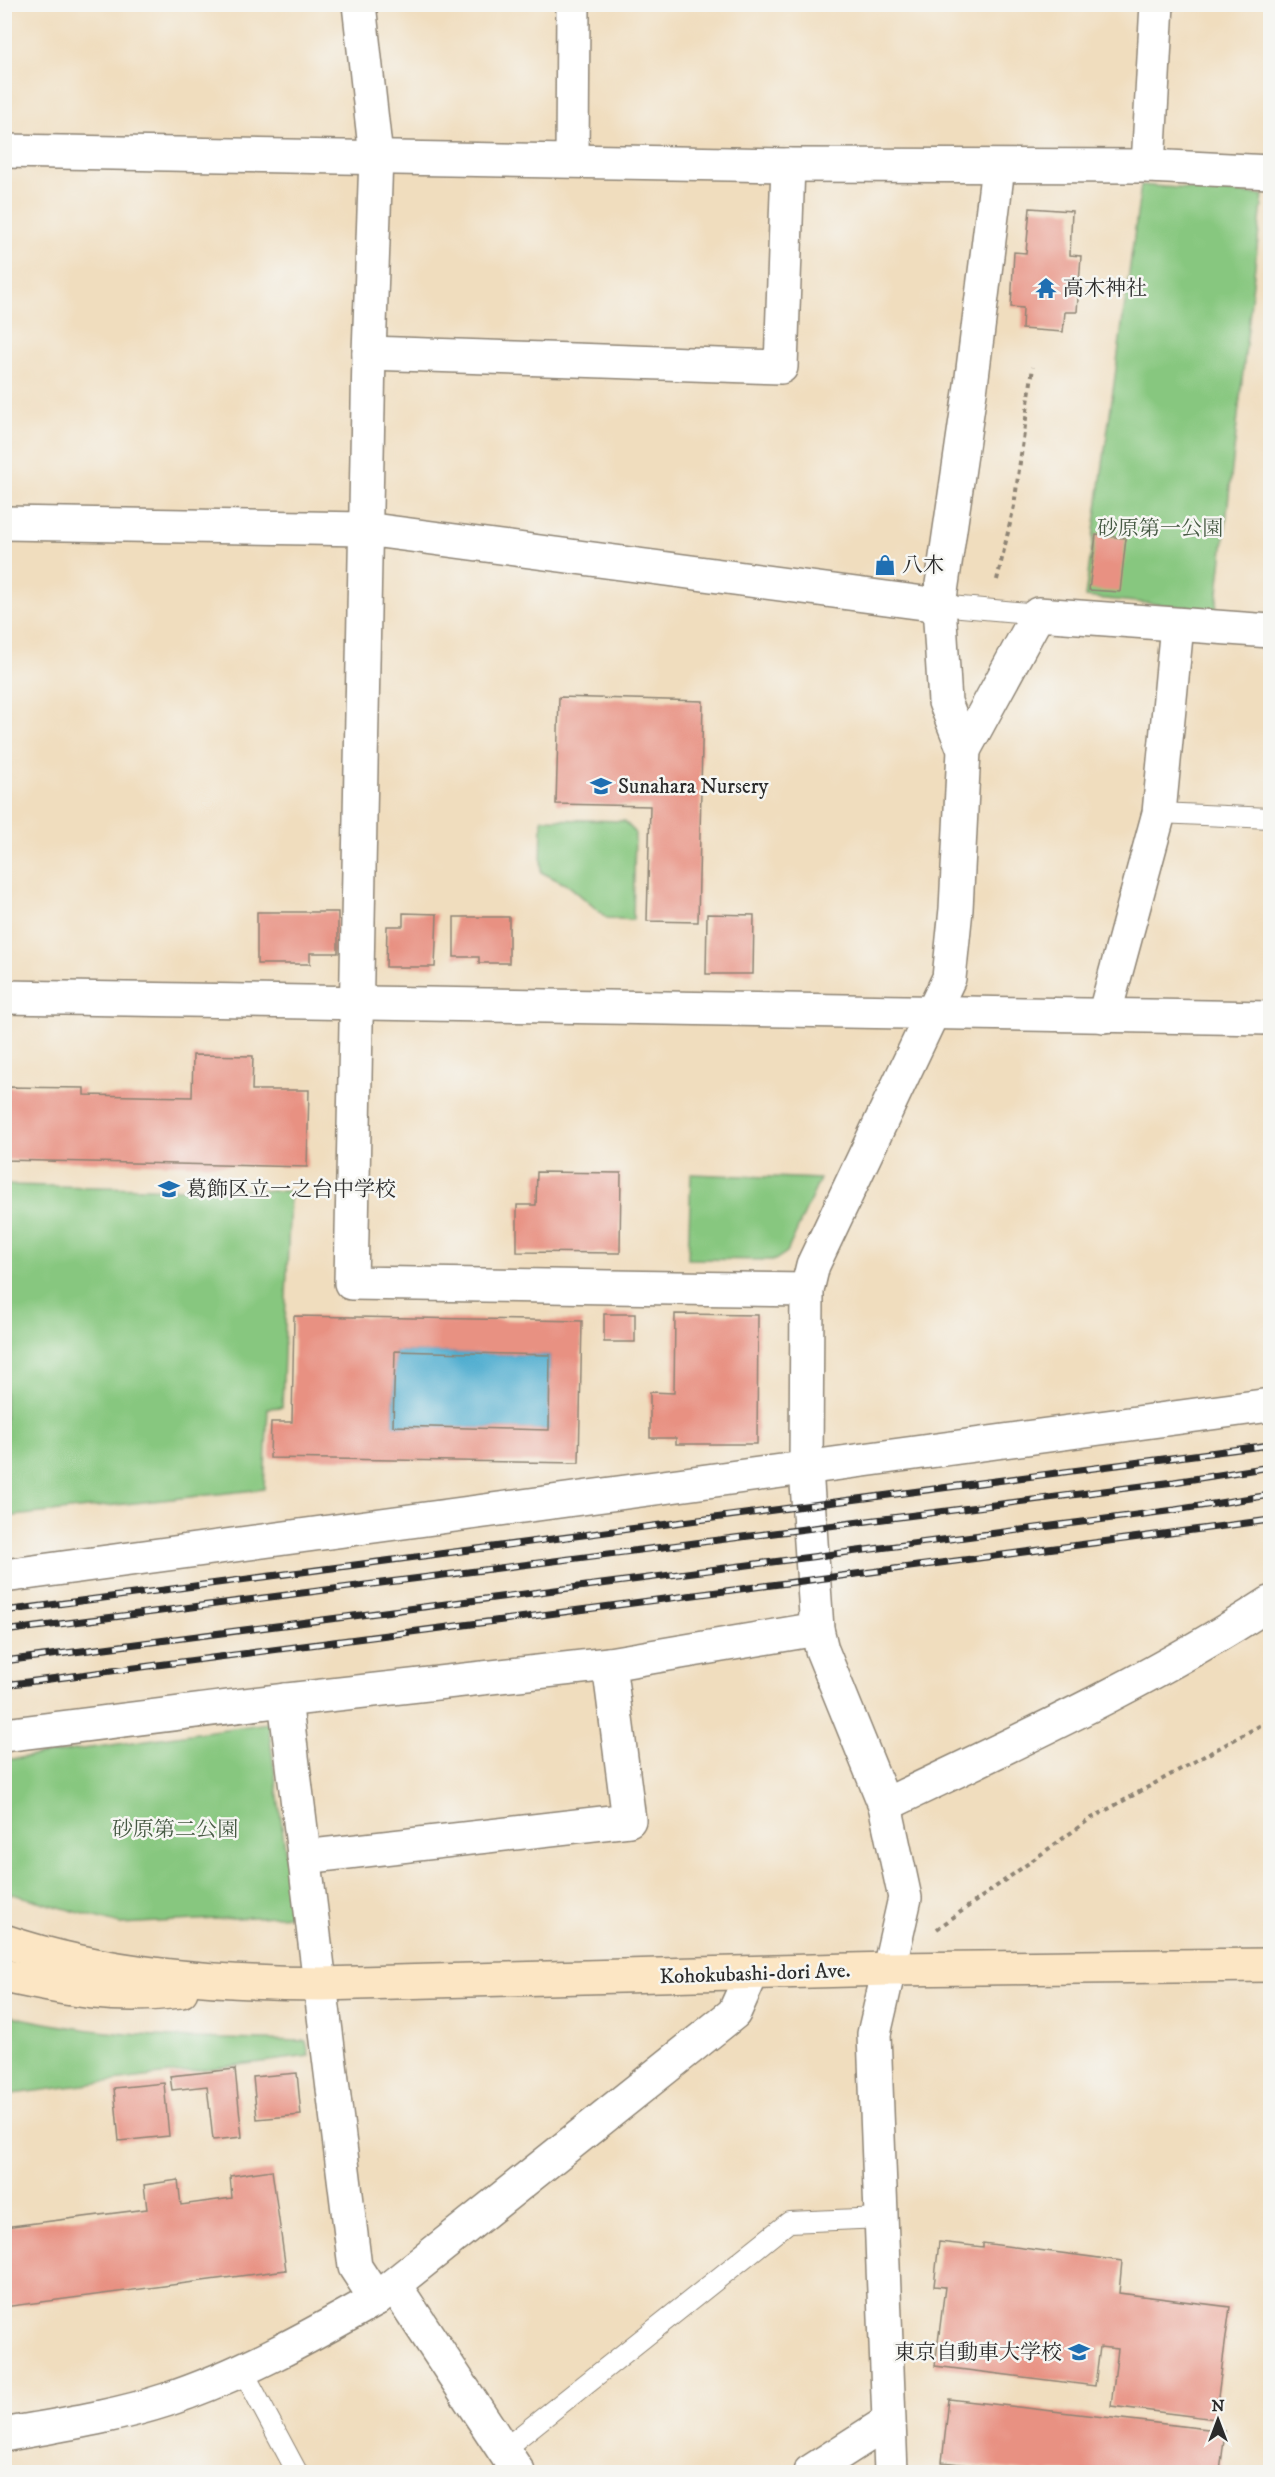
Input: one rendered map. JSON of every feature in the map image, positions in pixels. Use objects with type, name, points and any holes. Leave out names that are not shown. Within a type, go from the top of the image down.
[{"type":"main road","name":"Kohokubashi-dori Ave.","points":[[4,1941],[40,1953],[113,1967],[240,1983],[321,1984],[889,1969],[1270,1965]]},
{"type":"main road","name":"Kohokubashi-dori Ave.","points":[[4,1976],[70,1991],[110,1995],[177,1991],[240,1983]]},
{"type":"street","points":[[359,4],[376,157],[365,529],[358,1004],[351,1283],[807,1290]]},
{"type":"street","points":[[572,159],[573,4]]},
{"type":"street","points":[[1148,166],[1156,4]]},
{"type":"street","points":[[4,151],[572,159],[788,165],[1148,166],[1270,172]]},
{"type":"street","points":[[369,353],[781,367],[788,165]]},
{"type":"street","points":[[893,2471],[888,2422],[874,2034],[899,1933],[905,1898],[885,1805],[822,1650],[817,1629],[806,1470],[807,1290],[813,1265],[949,978],[956,909],[964,750],[945,702],[939,605],[971,385],[998,167]]},
{"type":"street","points":[[4,523],[365,529],[939,605]]},
{"type":"street","points":[[964,750],[1038,614],[1270,631]]},
{"type":"street","points":[[1104,1016],[1159,813],[1177,625]]},
{"type":"street","points":[[4,997],[1270,1018]]},
{"type":"street","points":[[4,1576],[806,1470],[1270,1405]]},
{"type":"street","points":[[885,1805],[1078,1712],[1233,1627],[1270,1603]]},
{"type":"street","points":[[4,1736],[285,1700],[609,1664],[817,1629]]},
{"type":"street","points":[[304,1857],[629,1820],[609,1664]]},
{"type":"street","points":[[285,1700],[355,2267],[385,2292],[510,2461]]},
{"type":"street","points":[[4,2434],[77,2422],[165,2400],[242,2369],[385,2292],[734,2013],[752,1973]]},
{"type":"street","points":[[810,2472],[888,2422]]},
{"type":"lane","points":[[939,605],[1038,614]]},
{"type":"lane","points":[[1159,813],[1270,818]]},
{"type":"lane","points":[[510,2461],[789,2222],[881,2218]]},
{"type":"lane","points":[[242,2369],[297,2472]]},
{"type":"path","points":[[996,584],[1014,506],[1033,367]]},
{"type":"path","points":[[899,1933],[933,1933],[1090,1818],[1270,1720]]},
{"type":"green space","name":"砂原第一公園","points":[[1141,185],[1263,195],[1216,610],[1085,597]]},
{"type":"green space","points":[[542,819],[624,821],[635,832],[633,920],[607,918],[569,886],[541,872]]},
{"type":"green space","points":[[691,1174],[820,1179],[787,1252],[775,1260],[688,1259]]},
{"type":"green space","points":[[5,1185],[290,1191],[282,1407],[268,1408],[264,1489],[5,1517]]},
{"type":"green space","name":"砂原第二公園","points":[[268,1723],[294,1915],[120,1924],[5,1892],[5,1760]]},
{"type":"green space","points":[[4,2014],[116,2033],[306,2041],[309,2056],[5,2095]]},
{"type":"water","points":[[395,1351],[550,1355],[549,1430],[393,1426]]},
{"type":"building","name":"高木神社","points":[[1030,208],[1072,211],[1070,255],[1081,256],[1077,312],[1065,312],[1063,332],[1022,329],[1023,308],[1011,307],[1014,252],[1026,253]]},
{"type":"building","points":[[1096,535],[1126,538],[1120,592],[1089,590]]},
{"type":"building","points":[[559,697],[703,701],[698,922],[647,921],[650,806],[556,804]]},
{"type":"building","points":[[257,912],[338,912],[338,953],[310,953],[310,964],[257,964]]},
{"type":"building","points":[[403,913],[437,914],[435,967],[386,967],[387,926],[403,926]]},
{"type":"building","points":[[707,914],[754,915],[753,974],[706,974]]},
{"type":"building","points":[[454,917],[509,917],[509,963],[479,963],[479,957],[454,957]]},
{"type":"building","points":[[193,1055],[253,1056],[252,1090],[309,1090],[307,1167],[4,1160],[4,1087],[84,1088],[84,1095],[192,1097]]},
{"type":"building","points":[[537,1172],[621,1173],[620,1253],[517,1252],[517,1205],[536,1205]]},
{"type":"building","points":[[604,1314],[635,1314],[635,1342],[604,1342]]},
{"type":"building","points":[[675,1314],[758,1315],[757,1444],[676,1444],[676,1438],[650,1438],[650,1392],[674,1393]]},
{"type":"building","points":[[294,1316],[582,1321],[579,1463],[270,1458],[271,1422],[292,1422]],"holes":[[[395,1351],[550,1355],[549,1430],[393,1426]]]},
{"type":"building","points":[[235,2069],[242,2137],[213,2140],[207,2086],[172,2090],[170,2076]]},
{"type":"building","points":[[297,2073],[301,2115],[257,2119],[253,2077]]},
{"type":"building","points":[[164,2083],[169,2136],[119,2141],[114,2088]]},
{"type":"building","points":[[272,2170],[286,2270],[4,2307],[4,2227],[147,2209],[144,2185],[178,2180],[181,2205],[232,2198],[230,2176]]},
{"type":"building","points":[[939,2242],[983,2247],[983,2243],[1122,2261],[1119,2293],[1230,2307],[1215,2419],[1111,2406],[1118,2349],[1100,2347],[1095,2386],[935,2366],[945,2287],[934,2286]]},
{"type":"building","points":[[949,2399],[1225,2431],[1220,2472],[1031,2472],[942,2462]]},
{"type":"railway","points":[[4,1611],[1270,1445]]},
{"type":"railway","points":[[4,1631],[1174,1482],[1270,1467]]},
{"type":"railway","points":[[4,1661],[1175,1510],[1270,1495]]},
{"type":"railway","points":[[4,1685],[1270,1520]]},
{"type":"place","name":"高木神社","points":[[1046,288]]},
{"type":"place","name":"八木","points":[[885,565]]},
{"type":"place","name":"Sunahara Nursery","points":[[601,786]]},
{"type":"place","name":"葛飾区立一之台中学校","points":[[169,1189]]},
{"type":"place","name":"東京自動車大学校","points":[[1079,2352]]}]
